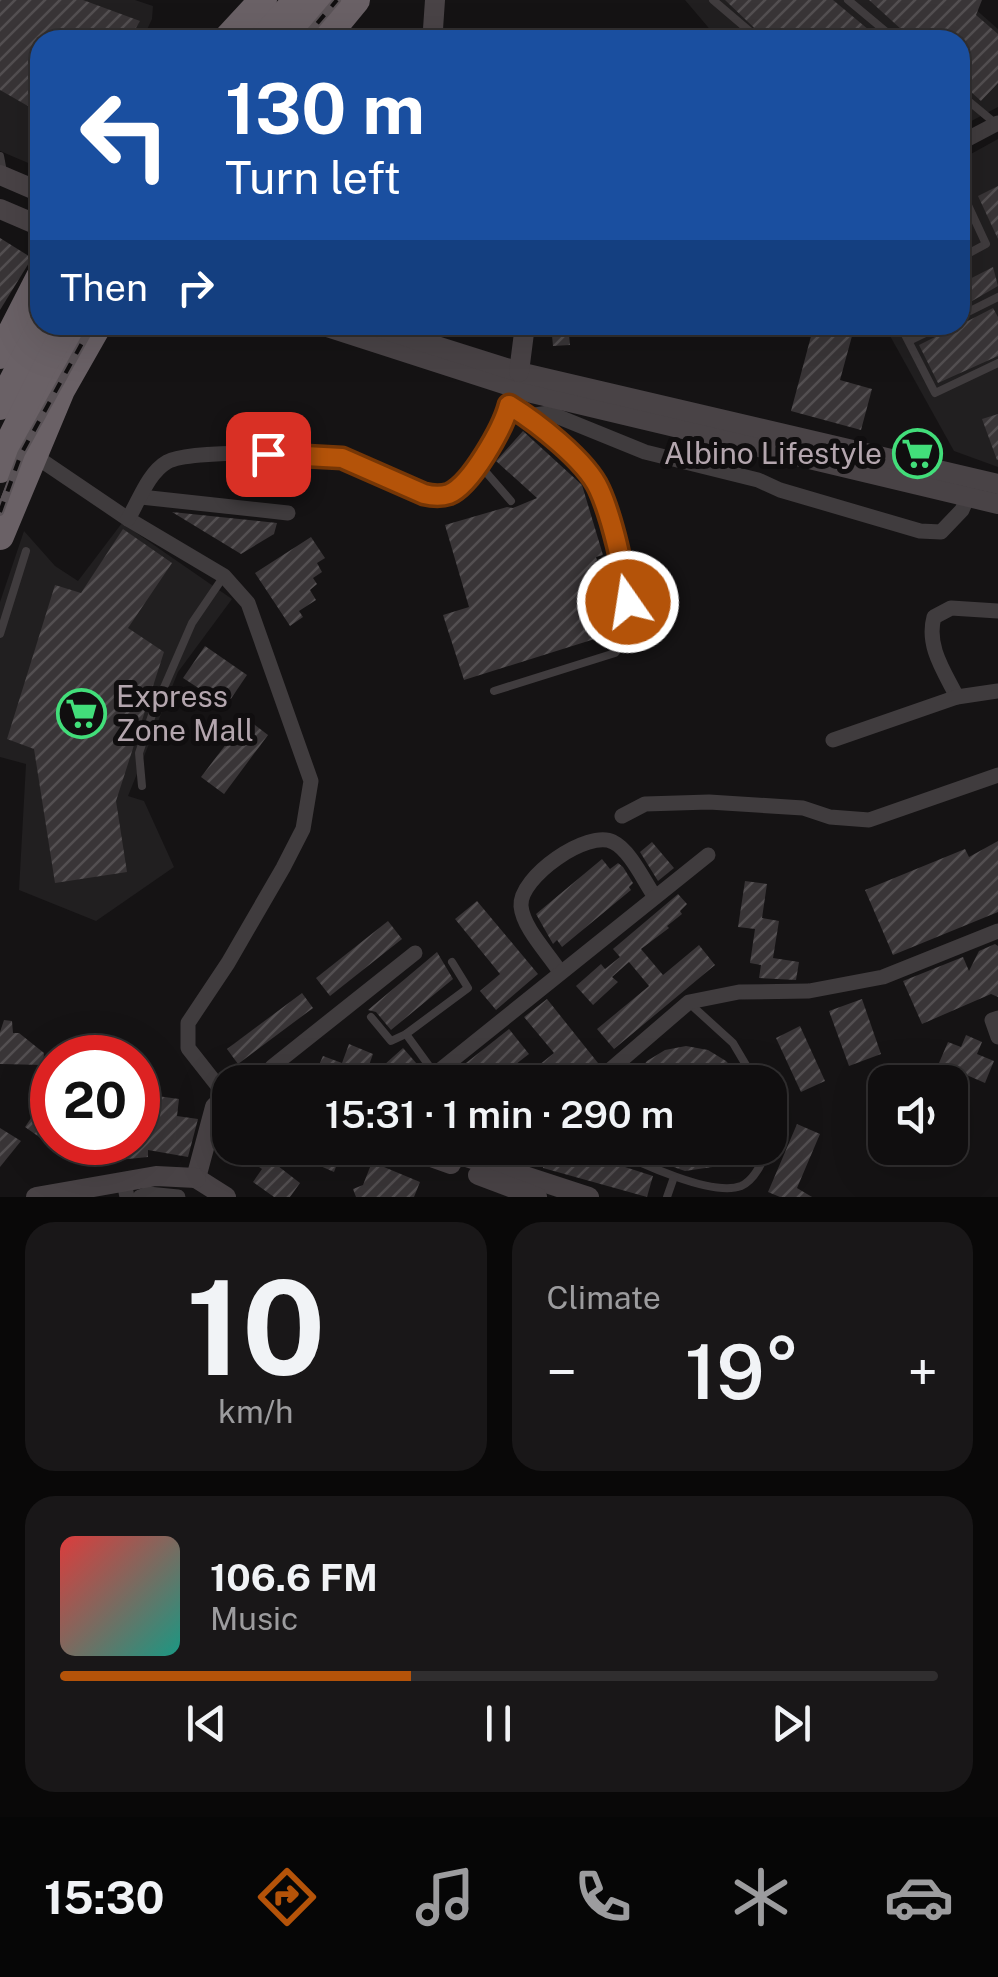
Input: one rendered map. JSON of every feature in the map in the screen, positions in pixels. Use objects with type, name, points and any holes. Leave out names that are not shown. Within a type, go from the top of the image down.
[{"type":"highway","points":[[235,30],[263,0]]},
{"type":"highway","points":[[271,30],[297,0]]},
{"type":"highway","points":[[302,30],[328,0]]},
{"type":"highway","points":[[331,30],[356,0]]},
{"type":"highway","points":[[0,356],[30,297]]},
{"type":"highway","points":[[0,406],[36,335]]},
{"type":"highway","points":[[0,469],[11,438],[63,335]]},
{"type":"highway","points":[[0,536],[61,390],[92,335]]},
{"type":"main road","points":[[433,30],[436,0]]},
{"type":"main road","points":[[1,169],[30,186]]},
{"type":"main road","points":[[0,209],[30,222]]},
{"type":"main road","points":[[352,335],[514,388],[924,475],[998,484]]},
{"type":"main road","points":[[393,335],[514,388]]},
{"type":"main road","points":[[514,388],[523,335]]},
{"type":"main road","points":[[924,475],[998,504]]},
{"type":"main road","points":[[194,1187],[212,1115]]},
{"type":"main road","points":[[468,1165],[482,1169]]},
{"type":"main road","points":[[474,1165],[537,1193],[589,1197]]},
{"type":"main road","points":[[46,1196],[126,1189],[156,1176],[226,1197]]},
{"type":"street","points":[[970,138],[997,123]]},
{"type":"street","points":[[128,519],[159,468],[171,459],[197,456],[300,454],[342,458],[436,496],[450,494],[461,486],[500,429],[514,388]]},
{"type":"street","points":[[528,416],[550,413],[646,452],[758,480],[920,531],[941,532],[962,510],[970,494]]},
{"type":"street","points":[[32,454],[128,519],[224,576],[248,603],[311,781],[303,828],[290,855],[228,964],[188,1023],[188,1048],[212,1076]]},
{"type":"street","points":[[141,497],[288,514]]},
{"type":"street","points":[[958,697],[934,650],[930,633],[934,617],[951,608],[998,611]]},
{"type":"street","points":[[833,740],[958,697],[998,691]]},
{"type":"street","points":[[622,816],[644,804],[710,802],[803,808],[868,820],[998,774]]},
{"type":"street","points":[[560,972],[522,915],[520,900],[528,883],[548,865],[580,845],[602,838],[618,844],[655,897]]},
{"type":"street","points":[[446,1065],[708,854]]},
{"type":"street","points":[[616,1065],[689,1002],[739,992],[809,990],[882,977],[998,931]]},
{"type":"street","points":[[274,1065],[415,952]]},
{"type":"street","points":[[998,1018],[992,1020],[998,1037]]},
{"type":"street","points":[[482,1169],[488,1165]]},
{"type":"street","points":[[140,1197],[178,1197]]},
{"type":"lane","points":[[713,0],[748,30]]},
{"type":"lane","points":[[848,0],[884,30]]},
{"type":"lane","points":[[970,102],[997,123]]},
{"type":"lane","points":[[970,209],[986,244],[970,253]]},
{"type":"lane","points":[[970,311],[998,297]]},
{"type":"lane","points":[[906,335],[935,393],[998,363]]},
{"type":"lane","points":[[909,341],[921,335]]},
{"type":"lane","points":[[494,691],[615,652],[627,639],[632,623],[599,488],[578,461],[528,416],[514,388]]},
{"type":"lane","points":[[478,463],[511,501]]},
{"type":"lane","points":[[0,634],[26,551]]},
{"type":"lane","points":[[142,786],[139,754],[152,715],[192,623],[224,576]]},
{"type":"lane","points":[[371,1016],[392,1041],[406,1034],[468,988],[452,962]]},
{"type":"lane","points":[[689,1002],[733,1043],[746,1065]]},
{"type":"lane","points":[[406,1034],[423,1065]]},
{"type":"lane","points":[[649,1165],[674,1177],[727,1190],[746,1185],[760,1165]]},
{"type":"lane","points":[[667,1197],[674,1177]]},
{"type":"shaded area","points":[[0,0],[135,0],[153,6],[147,30],[30,30],[30,164],[0,151]]},
{"type":"shaded area","points":[[685,0],[965,0],[998,29],[998,107],[970,122],[970,30],[710,30]]},
{"type":"shaded area","points":[[998,139],[998,467],[954,451],[890,335],[970,335],[970,154]]},
{"type":"shaded area","name":"Express Zone Mall","points":[[122,523],[232,599],[178,672],[128,796],[144,801],[174,867],[96,921],[19,890],[26,764],[0,757],[0,602],[24,531],[55,566],[78,581]]},
{"type":"building","points":[[0,0],[83,0],[140,21],[135,30],[30,30],[30,107],[0,90]]},
{"type":"building","points":[[725,0],[833,0],[869,30],[756,30]]},
{"type":"building","points":[[869,0],[982,0],[976,15],[998,34],[998,83],[981,101],[970,91],[970,30],[902,30]]},
{"type":"building","points":[[998,186],[998,239],[978,196]]},
{"type":"building","points":[[0,238],[30,257],[30,261],[0,310]]},
{"type":"building","points":[[993,267],[998,286],[970,302],[970,279]]},
{"type":"building","points":[[993,308],[998,317],[998,356],[938,383],[919,345],[939,335],[970,335],[970,320]]},
{"type":"building","points":[[552,335],[569,335],[570,345],[553,346]]},
{"type":"building","points":[[811,335],[852,335],[840,380],[872,389],[861,430],[791,411]]},
{"type":"building","points":[[998,414],[998,460],[997,460],[982,419]]},
{"type":"building","points":[[523,431],[582,485],[603,555],[596,557],[620,631],[464,680],[443,615],[469,607],[445,525],[537,498],[496,461]]},
{"type":"building","points":[[172,512],[277,523],[274,534],[241,554]]},
{"type":"building","points":[[123,529],[172,563],[128,628],[164,652],[116,801],[127,872],[55,883],[34,749],[7,739],[55,585],[81,593]]},
{"type":"building","points":[[311,537],[325,558],[317,563],[322,572],[313,578],[317,584],[310,590],[316,600],[299,611],[303,617],[290,626],[255,573]]},
{"type":"building","points":[[205,646],[247,675],[226,706],[183,678]]},
{"type":"building","points":[[246,718],[268,735],[224,794],[201,777]]},
{"type":"building","points":[[998,841],[998,912],[893,955],[865,890],[965,849],[969,857]]},
{"type":"building","points":[[652,842],[674,868],[658,881],[640,852]]},
{"type":"building","points":[[602,859],[610,869],[618,863],[623,867],[633,883],[631,890],[562,947],[557,940],[553,944],[536,914]]},
{"type":"building","points":[[745,881],[767,884],[762,918],[779,921],[773,958],[799,962],[796,980],[759,978],[761,965],[750,963],[755,929],[738,927]]},
{"type":"building","points":[[678,894],[687,904],[680,911],[682,914],[641,949],[663,975],[699,945],[715,965],[614,1049],[597,1029],[649,986],[629,962],[612,977],[618,982],[593,1005],[576,986],[601,964],[605,969],[620,957],[613,949]]},
{"type":"building","points":[[477,901],[538,974],[496,1010],[480,991],[500,974],[455,919]]},
{"type":"building","points":[[388,921],[402,939],[330,996],[316,978]]},
{"type":"building","points":[[995,944],[998,997],[991,994],[922,1024],[903,981],[963,957],[969,971],[979,951]]},
{"type":"building","points":[[437,952],[453,979],[391,1030],[376,1012],[368,1010]]},
{"type":"building","points":[[302,993],[313,1008],[238,1064],[227,1049]]},
{"type":"building","points":[[547,999],[598,1063],[539,1065],[554,1053],[524,1017]]},
{"type":"building","points":[[862,999],[881,1054],[849,1066],[829,1011]]},
{"type":"building","points":[[4,1020],[12,1021],[13,1033],[30,1042],[30,1065],[0,1064]]},
{"type":"building","points":[[800,1026],[825,1081],[801,1092],[776,1038]]},
{"type":"building","points":[[509,1029],[529,1054],[515,1065],[463,1065]]},
{"type":"building","points":[[966,1035],[982,1042],[977,1054],[994,1061],[985,1083],[968,1076],[968,1065],[939,1063],[948,1042],[961,1047]]},
{"type":"building","points":[[349,1044],[373,1054],[369,1065],[319,1065],[323,1056],[342,1063]]},
{"type":"building","points":[[686,1046],[708,1050],[730,1065],[644,1065],[665,1050]]},
{"type":"building","points":[[403,1048],[417,1064],[416,1065],[384,1065]]},
{"type":"building","points":[[160,1096],[179,1099],[177,1116],[198,1119],[188,1157],[160,1152]]},
{"type":"building","points":[[797,1124],[820,1134],[797,1188],[812,1197],[780,1197],[768,1192],[780,1165],[787,1165],[787,1147]]},
{"type":"building","points":[[0,1128],[21,1141],[0,1167]]},
{"type":"building","points":[[256,1165],[278,1165],[300,1183],[290,1197],[274,1197],[253,1182],[262,1169]]},
{"type":"building","points":[[318,1165],[337,1165],[334,1172]]},
{"type":"building","points":[[371,1165],[420,1182],[414,1197],[356,1197],[353,1189],[363,1185]]},
{"type":"building","points":[[619,1165],[653,1176],[647,1197],[543,1168]]},
{"type":"building","points":[[668,1165],[726,1165],[685,1171]]},
{"type":"railway","points":[[312,30],[337,0]]},
{"type":"railway","points":[[0,512],[21,454],[86,335]]},
{"type":"place","name":"Albino Lifestyle","points":[[917,454]]},
{"type":"place","name":"Express Zone Mall","points":[[81,714]]},
{"type":"route","points":[[268,454],[342,458],[368,466],[424,494],[450,494],[461,486],[484,455],[509,405],[528,416],[578,461],[599,488],[628,602]]}]
